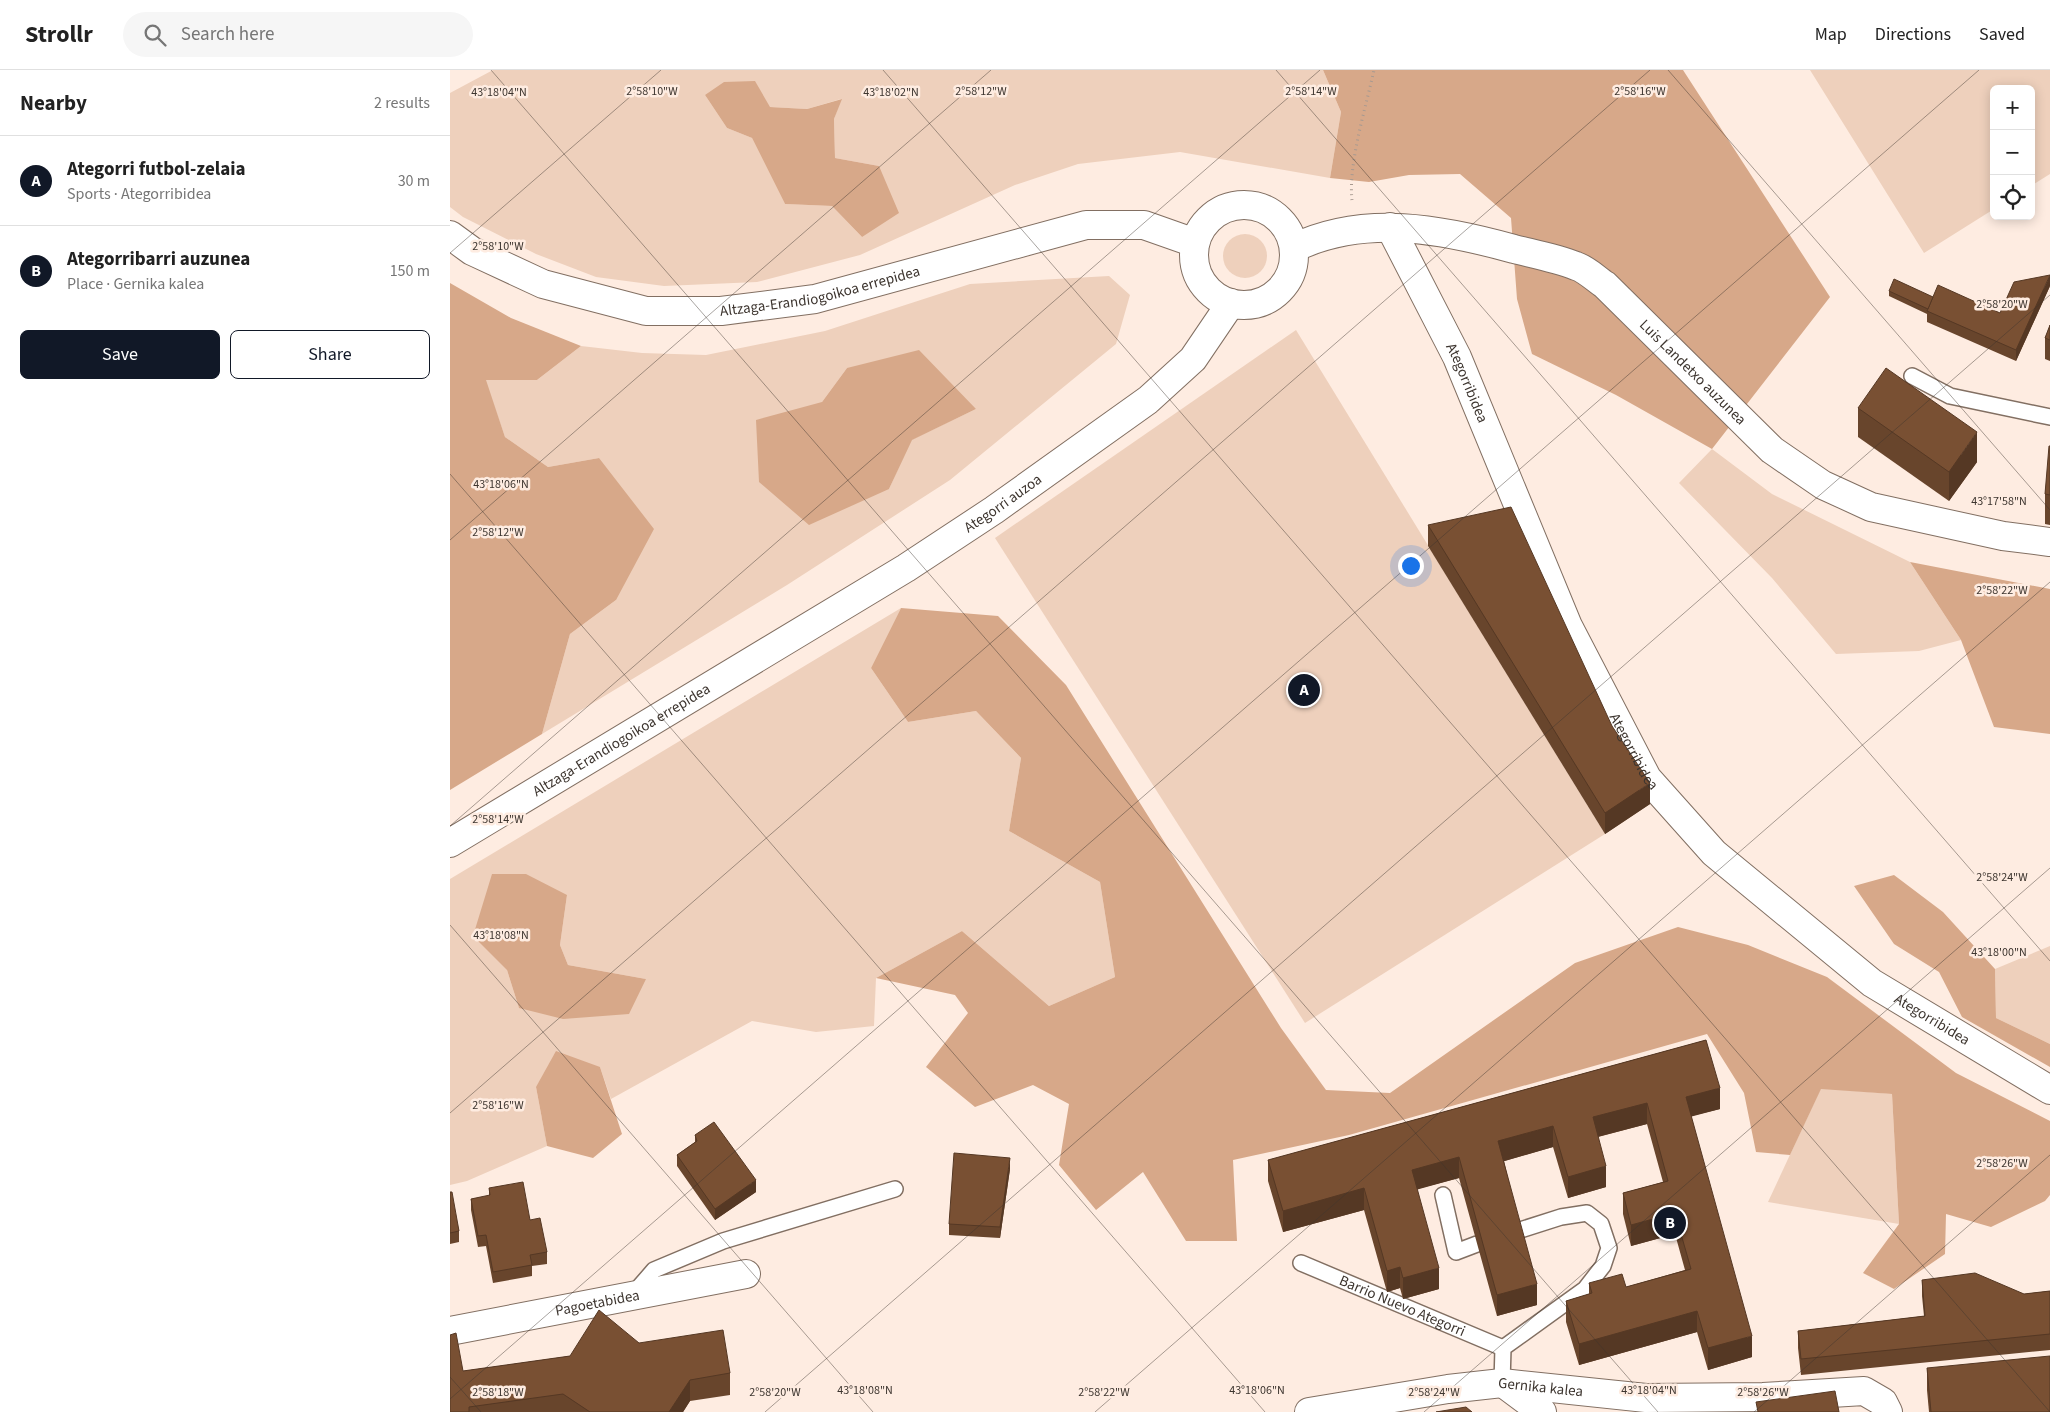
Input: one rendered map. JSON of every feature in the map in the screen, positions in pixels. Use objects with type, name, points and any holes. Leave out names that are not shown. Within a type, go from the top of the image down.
[{"type":"street","points":[[1247,204],[1264,208],[1278,217],[1289,231],[1294,248],[1293,264],[1288,280],[1278,292],[1263,301],[1247,305],[1231,303],[1217,297],[1205,286],[1197,273],[1194,258],[1195,243],[1202,227],[1214,214],[1230,206],[1247,204]]},
{"type":"street","name":"Altzaga-Erandiogoikoa errepidea","points":[[450,235],[472,251],[543,284],[646,311],[722,311],[815,299],[1086,225],[1144,225],[1195,243]]},
{"type":"street","name":"Luis Landetxo auzunea","points":[[1294,248],[1315,238],[1344,232],[1390,227],[1465,236],[1578,266],[1605,285],[1772,450],[1823,485],[1871,507],[2003,536],[2050,542]]},
{"type":"street","name":"Ategorribidea","points":[[1390,227],[1458,357],[1568,626],[1647,778],[1714,853],[1872,983],[2050,1090]]},
{"type":"street","name":"Ategorri auzoa","points":[[743,668],[906,568],[986,516],[1148,400],[1193,359],[1231,303]]},
{"type":"street","name":"Altzaga-Erandiogoikoa errepidea","points":[[450,843],[743,668]]},
{"type":"street","name":"Pagoetabidea","points":[[450,1332],[746,1274]]},
{"type":"street","points":[[1502,1383],[1542,1412]]},
{"type":"street","name":"Gernika kalea","points":[[1309,1412],[1448,1389],[1502,1383],[1646,1398],[1763,1397],[1864,1391],[1884,1402],[1888,1412]]},
{"type":"lane","points":[[1912,376],[1950,396],[2050,417]]},
{"type":"lane","points":[[631,1296],[654,1270],[715,1245],[895,1189]]},
{"type":"lane","points":[[1443,1195],[1456,1252],[1477,1244]]},
{"type":"lane","points":[[1502,1383],[1503,1348],[1585,1289],[1602,1266],[1609,1248],[1601,1224],[1587,1213],[1560,1217],[1517,1231]]},
{"type":"lane","name":"Barrio Nuevo Ategorri","points":[[1301,1263],[1503,1348]]},
{"type":"path","points":[[1344,232],[1374,70]]},
{"type":"shaded area","points":[[493,70],[1323,70],[1341,112],[1330,178],[1180,152],[1078,164],[1015,185],[860,255],[757,282],[664,286],[596,277],[536,254],[463,217],[450,207],[450,93]],"holes":[[[705,95],[770,107],[807,109],[841,99],[834,119],[835,158],[879,166],[862,237],[832,206],[785,204],[752,138],[727,128]]]},
{"type":"shaded area","points":[[1323,70],[1683,70],[1830,297],[1712,449],[1616,395],[1532,354],[1517,299],[1511,218],[1460,174],[1409,175],[1369,182],[1330,178],[1341,112]]},
{"type":"shaded area","points":[[1810,70],[2050,70],[2050,174],[2035,183],[2035,85],[1990,85],[1990,212],[1924,253]]},
{"type":"shaded area","points":[[755,81],[770,107],[807,109],[842,99],[834,119],[835,158],[879,166],[899,213],[862,237],[832,206],[785,204],[752,138],[727,128],[705,95],[724,82]]},
{"type":"shaded area","points":[[1241,234],[1249,234],[1261,240],[1267,256],[1261,272],[1249,278],[1241,278],[1229,272],[1223,260],[1223,252],[1229,240]]},
{"type":"shaded area","points":[[1109,276],[1130,295],[1116,344],[950,480],[787,585],[542,734],[570,634],[616,600],[599,458],[548,467],[505,437],[485,380],[537,380],[581,346],[642,353],[706,355],[825,331],[970,284]],"holes":[[[847,368],[976,409],[911,440],[889,489],[822,402]]]},
{"type":"shaded area","points":[[450,283],[511,318],[581,346],[537,380],[486,380],[505,437],[548,467],[599,458],[654,529],[616,600],[570,634],[542,734],[450,790]]},
{"type":"shaded area","points":[[1296,330],[1605,834],[1305,1023],[995,538]]},
{"type":"shaded area","points":[[919,350],[976,409],[912,440],[889,489],[809,525],[759,482],[756,420],[822,402],[847,368]]},
{"type":"shaded area","points":[[1712,449],[1772,494],[1910,562],[1961,640],[1919,651],[1836,654],[1772,578],[1679,483]]},
{"type":"shaded area","points":[[1910,562],[2050,589],[2050,734],[1994,727],[1961,640]]},
{"type":"shaded area","points":[[901,608],[871,668],[908,722],[976,711],[1021,758],[1009,831],[1100,882],[1115,977],[1049,1006],[962,931],[876,978],[874,1026],[816,1032],[752,1021],[611,1099],[600,1067],[536,1087],[547,1146],[467,1181],[450,1185],[450,879]],"holes":[[[567,895],[560,945],[568,965],[646,979],[519,1008],[507,970]]]},
{"type":"shaded area","points":[[901,608],[998,616],[1066,685],[1281,1028],[1326,1090],[1390,1093],[1575,963],[1678,927],[1748,945],[1827,977],[1956,1073],[2050,1121],[2050,1195],[2045,1201],[1991,1227],[1946,1214],[1945,1254],[1894,1289],[1863,1273],[1899,1224],[1892,1094],[1821,1089],[1790,1155],[1756,1152],[1744,1093],[1707,1034],[1349,1135],[1233,1160],[1237,1241],[1186,1241],[1143,1172],[1096,1210],[1059,1165],[1069,1104],[1033,1085],[975,1107],[926,1067],[968,1013],[955,995],[876,978],[962,931],[1049,1006],[1115,977],[1100,882],[1009,831],[1021,758],[976,711],[908,722],[871,668]]},
{"type":"shaded area","points":[[492,874],[526,874],[567,895],[560,945],[568,965],[646,979],[629,1014],[563,1019],[519,1008],[507,970],[473,936]]},
{"type":"shaded area","points":[[1894,875],[1943,912],[1995,969],[1996,1018],[2050,1044],[2050,1067],[1962,1017],[1939,972],[1894,944],[1854,886]]},
{"type":"shaded area","points":[[2050,946],[2050,1044],[1996,1018],[1995,969]]},
{"type":"shaded area","points":[[556,1051],[600,1067],[622,1134],[593,1158],[547,1146],[536,1087]]},
{"type":"shaded area","points":[[1821,1088],[1892,1094],[1899,1224],[1768,1202]]},
{"type":"building","points":[[2050,275],[2016,350],[1927,311],[1938,285],[2000,313],[2014,282]]},
{"type":"building","points":[[1894,279],[1933,297],[1928,309],[1889,291]]},
{"type":"building","points":[[2050,325],[2050,340],[2045,338]]},
{"type":"building","points":[[1886,368],[1977,432],[1949,472],[1858,408]]},
{"type":"building","points":[[2050,446],[2050,495],[2045,494]]},
{"type":"building","points":[[1511,507],[1612,726],[1650,783],[1605,813],[1428,525]]},
{"type":"building","points":[[1706,1040],[1720,1088],[1686,1097],[1752,1336],[1708,1348],[1697,1311],[1579,1344],[1566,1301],[1592,1293],[1589,1283],[1622,1274],[1626,1287],[1691,1269],[1675,1213],[1631,1225],[1623,1193],[1668,1181],[1647,1103],[1593,1117],[1606,1166],[1568,1177],[1553,1126],[1498,1141],[1537,1284],[1497,1295],[1459,1157],[1412,1170],[1439,1268],[1403,1278],[1400,1267],[1387,1271],[1364,1188],[1283,1211],[1268,1160]]},
{"type":"building","points":[[714,1122],[756,1180],[715,1209],[677,1155],[697,1141],[695,1135]]},
{"type":"building","points":[[954,1153],[1010,1158],[1000,1227],[949,1224]]},
{"type":"building","points":[[523,1182],[530,1220],[540,1218],[547,1252],[530,1255],[532,1265],[493,1272],[486,1235],[478,1236],[471,1199],[490,1195],[489,1188]]},
{"type":"building","points":[[450,1192],[452,1192],[459,1231],[450,1233]]},
{"type":"building","points":[[1975,1273],[2024,1294],[2050,1291],[2050,1334],[1801,1359],[1798,1331],[1925,1316],[1922,1280]]},
{"type":"building","points":[[599,1310],[639,1343],[723,1330],[730,1373],[690,1380],[669,1412],[590,1412],[563,1394],[469,1407],[469,1412],[450,1412],[450,1335],[456,1333],[463,1371],[570,1356]]},
{"type":"building","points":[[2050,1356],[2050,1412],[1931,1412],[1927,1368]]},
{"type":"building","points":[[1835,1391],[1839,1412],[1758,1412],[1756,1402]]},
{"type":"building","points":[[1466,1407],[1472,1412],[1436,1412]]},
{"type":"place","name":"Ategorri futbol-zelaia","points":[[1304,690]]},
{"type":"place","name":"Ategorribarri auzunea","points":[[1670,1223]]}]
